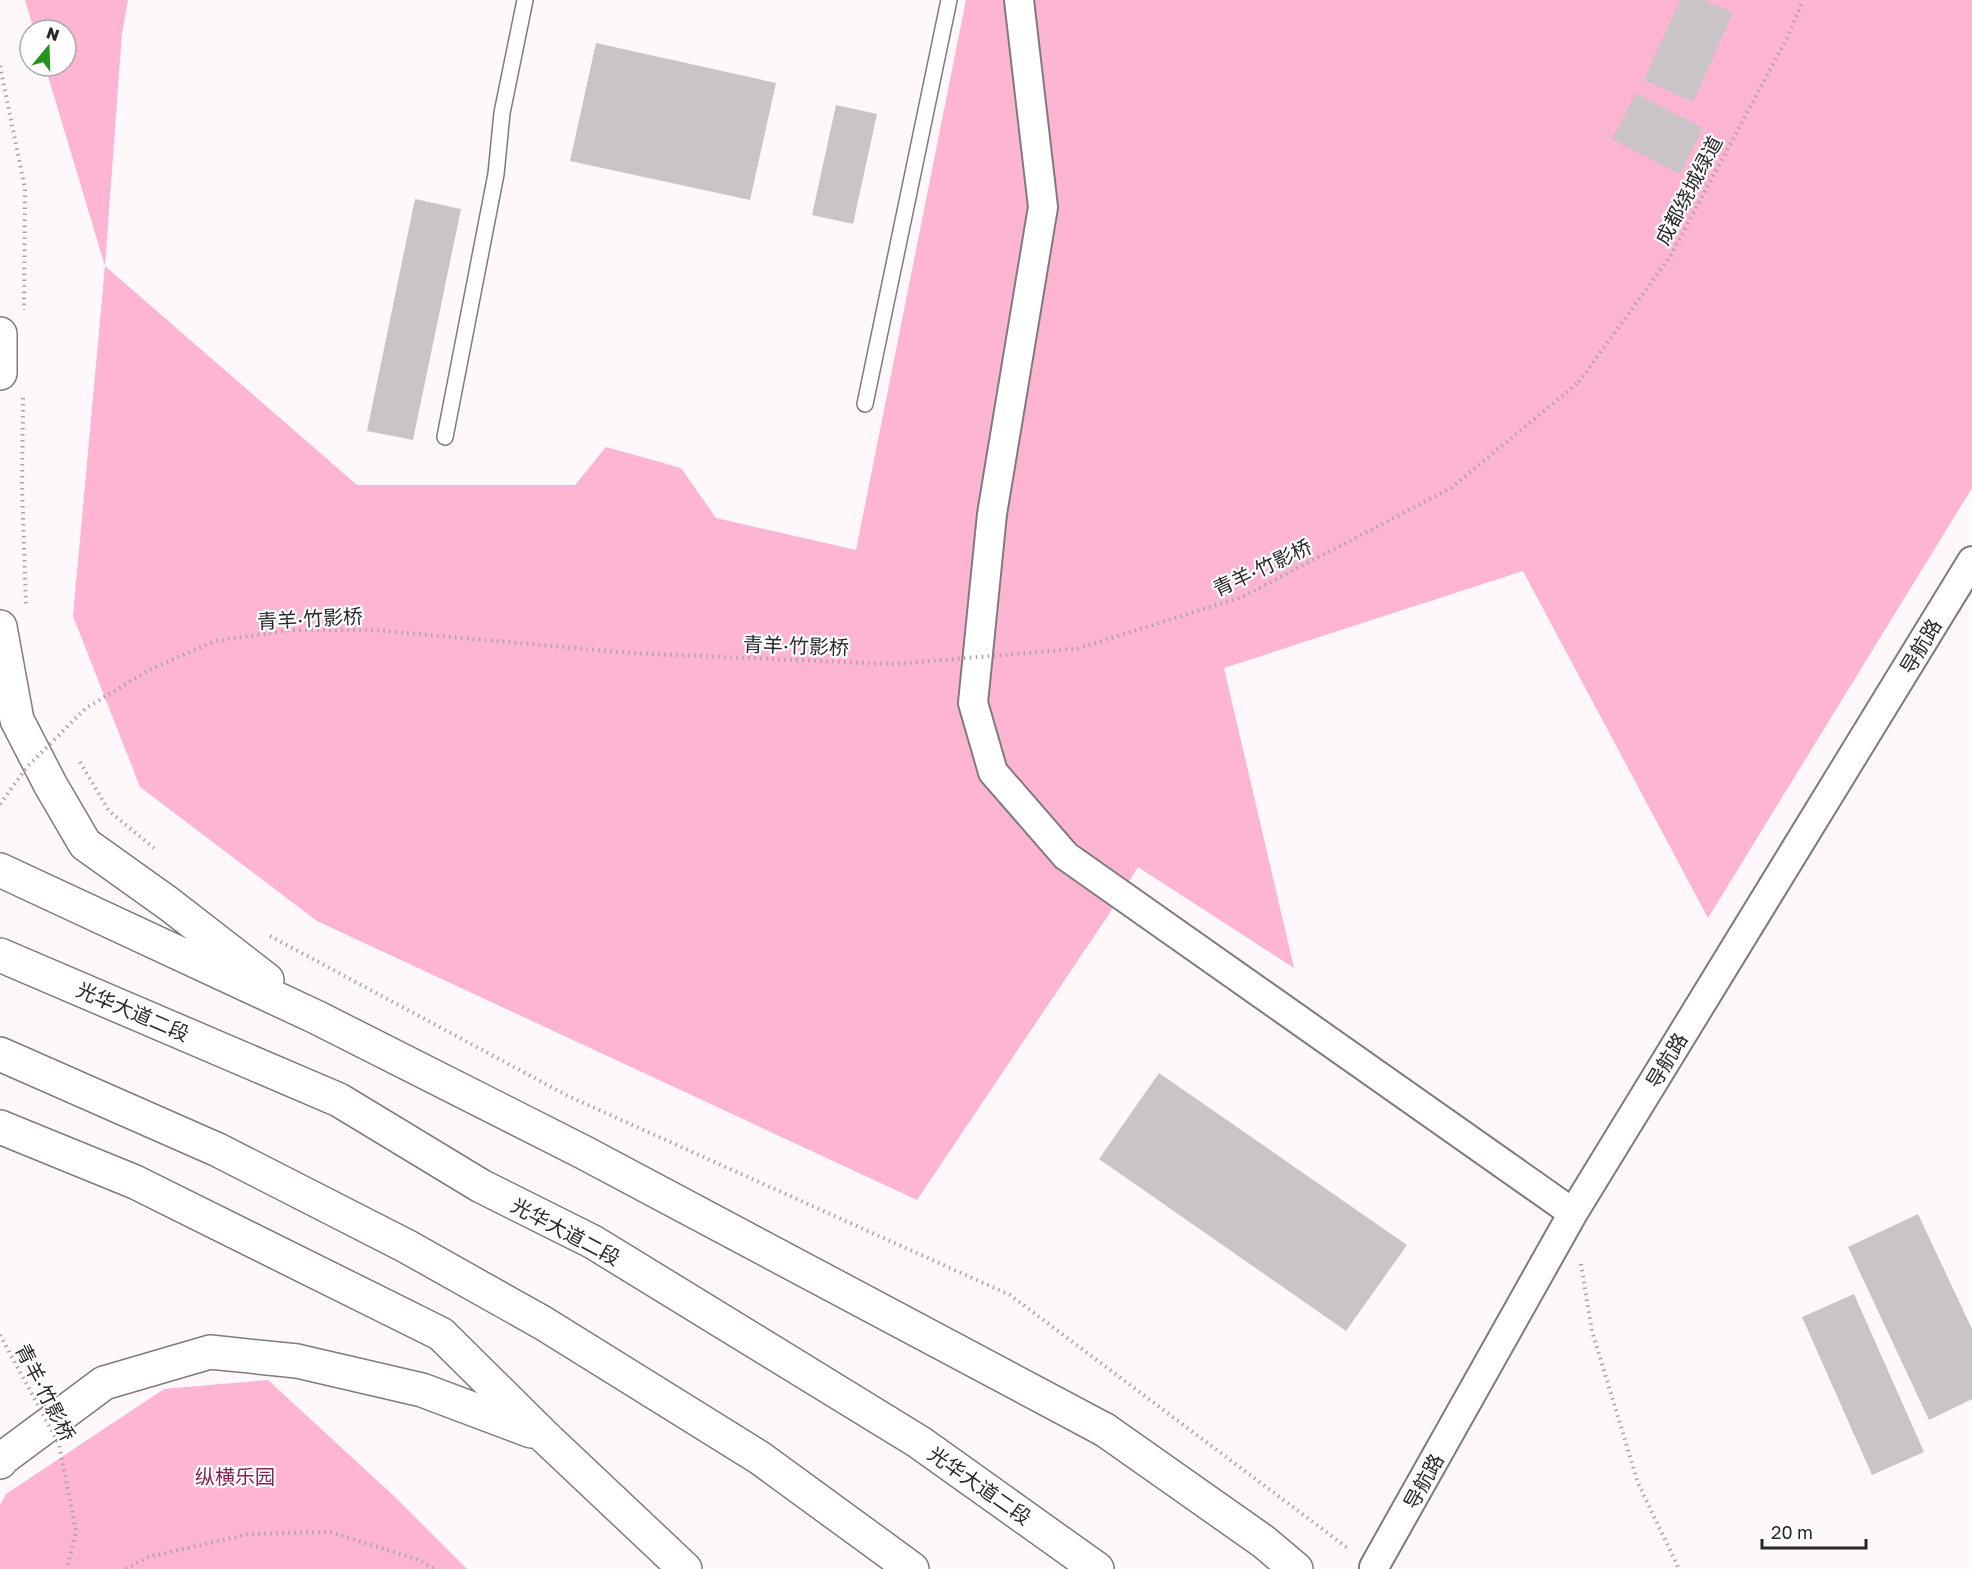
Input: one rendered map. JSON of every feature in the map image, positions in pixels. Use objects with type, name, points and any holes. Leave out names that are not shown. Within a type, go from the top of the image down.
[{"type":"main road","points":[[11,382],[12,327]]},
{"type":"main road","points":[[0,627],[17,720],[50,784],[85,844],[169,904],[316,1017]]},
{"type":"main road","points":[[0,870],[316,1017],[594,1157],[1105,1430],[1264,1542],[1296,1569]]},
{"type":"main road","name":"光华大道二段","points":[[0,955],[339,1100],[481,1186],[593,1242],[919,1442],[1097,1569]]},
{"type":"main road","points":[[0,1054],[218,1150],[406,1246],[494,1295],[760,1458],[912,1569]]},
{"type":"main road","points":[[0,1127],[135,1182],[441,1334],[543,1435],[685,1569]]},
{"type":"main road","points":[[0,1462],[104,1383],[210,1352],[297,1361],[422,1390],[543,1435]]},
{"type":"street","points":[[1019,0],[1043,207],[992,514],[973,703],[993,772],[1066,856],[1573,1213]]},
{"type":"street","name":"导航路","points":[[1374,1568],[1573,1213],[1972,561]]},
{"type":"lane","points":[[445,437],[496,174],[502,113],[525,0]]},
{"type":"lane","points":[[865,404],[949,0]]},
{"type":"path","name":"成都绕城绿道","points":[[1580,382],[1671,255],[1788,36],[1803,0]]},
{"type":"path","points":[[0,66],[25,189],[12,327]]},
{"type":"path","points":[[11,382],[22,486],[26,604]]},
{"type":"path","name":"青羊·竹影桥","points":[[0,804],[27,767],[86,708],[151,669],[215,641],[290,630],[374,630],[630,653],[892,664],[1076,648],[1242,597],[1451,488],[1580,382]]},
{"type":"path","points":[[57,724],[63,733]]},
{"type":"path","points":[[75,753],[109,810],[161,854]]},
{"type":"path","points":[[269,936],[568,1096],[1010,1295],[1374,1568]]},
{"type":"path","points":[[1573,1213],[1592,1331],[1638,1484],[1679,1569]]},
{"type":"path","name":"青羊·竹影桥","points":[[0,1335],[59,1444],[76,1531],[67,1569]]},
{"type":"path","points":[[126,1569],[148,1557],[249,1534],[330,1532],[416,1560],[435,1569]]},
{"type":"green space","points":[[25,0],[128,0],[122,33],[105,266],[49,78],[78,78],[78,18],[30,18]]},
{"type":"green space","points":[[966,0],[1972,0],[1972,488],[1708,918],[1523,571],[1224,668],[1294,968],[1138,867],[1107,917],[917,1200],[317,921],[140,787],[73,616],[105,266],[357,485],[575,485],[606,447],[681,468],[716,518],[856,550]]},
{"type":"green space","name":"纵横乐园","points":[[268,1380],[396,1498],[467,1569],[0,1569],[0,1505],[6,1494],[164,1389]]},
{"type":"building","points":[[1680,0],[1705,0],[1733,13],[1693,102],[1644,80]]},
{"type":"building","points":[[596,43],[776,83],[750,200],[570,161]]},
{"type":"building","points":[[1636,93],[1703,128],[1680,174],[1612,139]]},
{"type":"building","points":[[836,105],[877,114],[853,224],[812,215]]},
{"type":"building","points":[[415,199],[461,209],[413,440],[367,431]]},
{"type":"building","points":[[1159,1073],[1407,1245],[1346,1331],[1099,1159]]},
{"type":"building","points":[[1918,1214],[1972,1329],[1972,1399],[1929,1420],[1848,1247]]},
{"type":"building","points":[[1854,1294],[1924,1452],[1872,1475],[1802,1317]]}]
